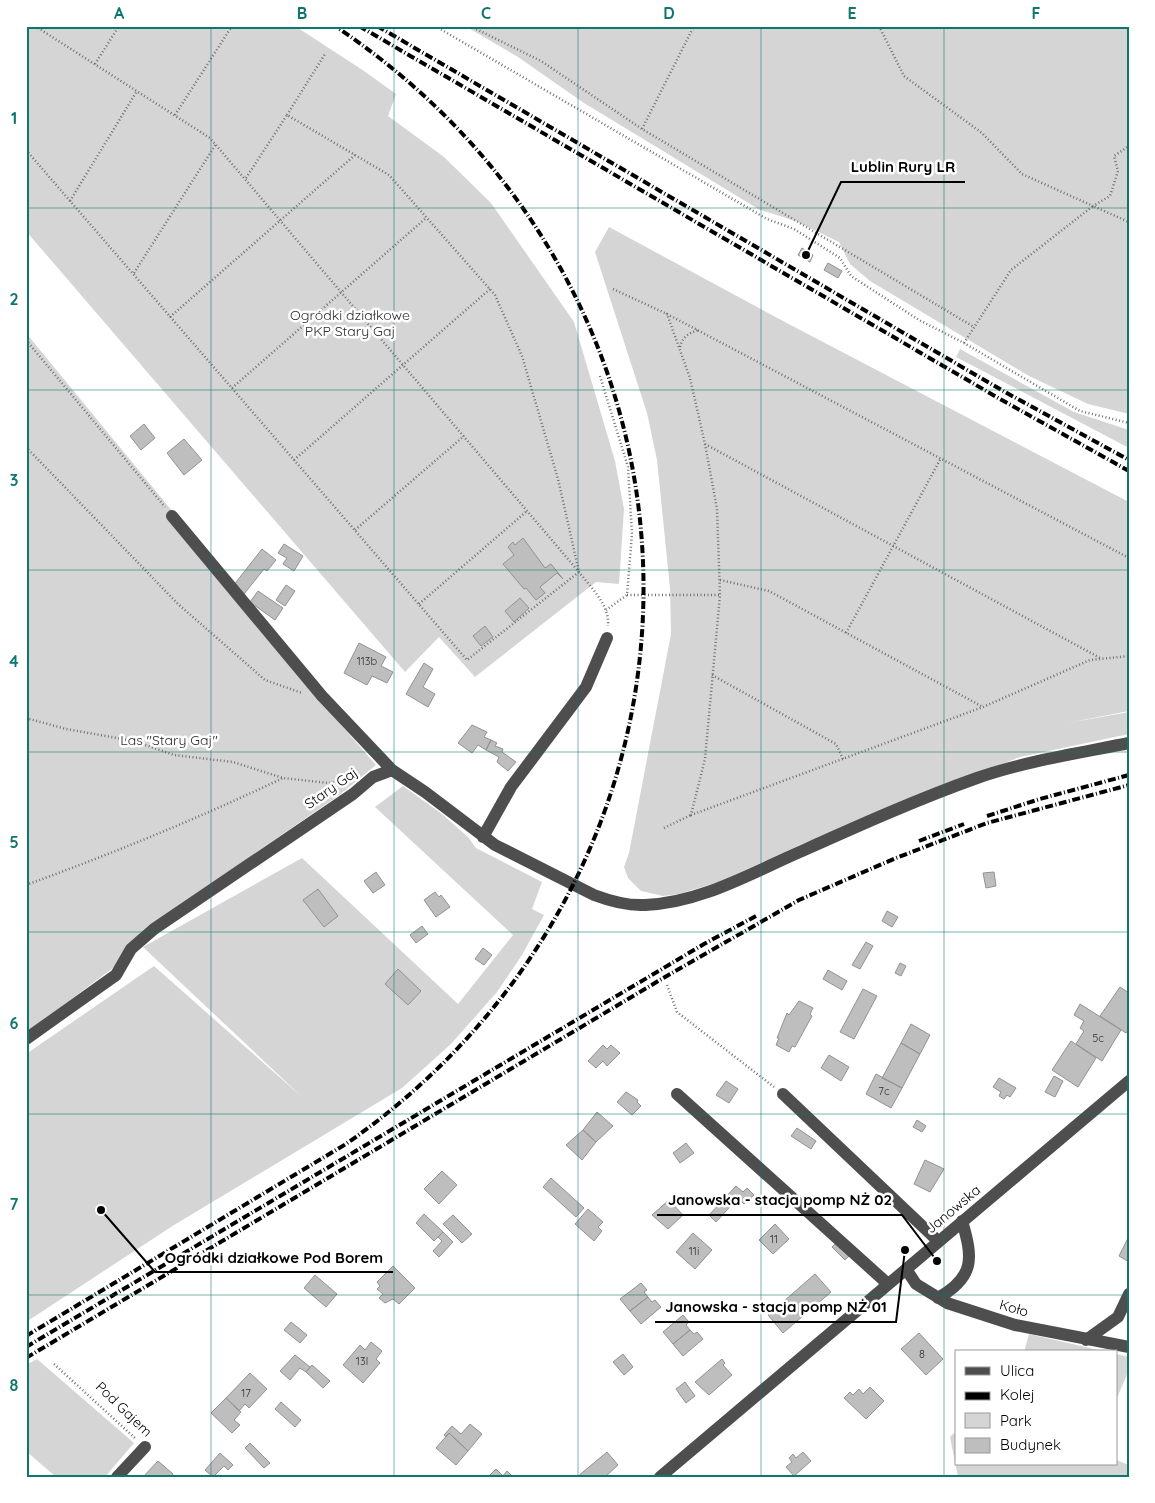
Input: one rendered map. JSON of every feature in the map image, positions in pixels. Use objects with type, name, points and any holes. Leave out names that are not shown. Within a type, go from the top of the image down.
[{"type":"street","points":[[172,516],[322,696],[392,770],[425,792],[483,837],[594,895],[623,903],[644,905],[664,903],[728,885],[803,851],[979,777],[1054,758],[1129,743]]},
{"type":"street","points":[[483,837],[511,788],[586,687],[606,638]]},
{"type":"street","name":"Stary Gaj","points":[[26,1039],[116,975],[132,950],[154,929],[353,794],[373,777],[392,770]]},
{"type":"street","name":"Janowska","points":[[660,1477],[1129,1080]]},
{"type":"street","points":[[677,1094],[888,1284]]},
{"type":"street","points":[[783,1094],[938,1241]]},
{"type":"street","points":[[938,1298],[956,1288],[967,1272],[970,1255],[962,1221]]},
{"type":"street","name":"Koło","points":[[906,1269],[916,1284],[948,1304],[1015,1324],[1086,1340],[1129,1347]]},
{"type":"street","points":[[1086,1340],[1118,1317],[1129,1294]]},
{"type":"street","name":"Pod Gajem","points":[[117,1477],[145,1447]]},
{"type":"path","points":[[35,26],[175,115],[216,144],[579,572],[609,615],[606,638]]},
{"type":"path","points":[[95,64],[119,26]]},
{"type":"path","points":[[175,115],[232,26]]},
{"type":"path","points":[[434,26],[767,219],[794,229],[840,258],[851,276],[919,320],[964,343],[1080,411],[1129,423]]},
{"type":"path","points":[[470,26],[541,61],[642,129],[974,327]]},
{"type":"path","points":[[642,129],[694,26]]},
{"type":"path","points":[[879,26],[904,76],[982,133],[1022,174],[1129,222]]},
{"type":"path","points":[[246,178],[325,54]]},
{"type":"path","points":[[70,201],[137,91]]},
{"type":"path","points":[[287,115],[389,175],[495,295],[522,356],[558,479],[579,572]]},
{"type":"path","points":[[133,274],[216,144]]},
{"type":"path","points":[[964,343],[1011,270],[1093,206],[1110,196],[1118,171],[1114,156],[1129,146]]},
{"type":"path","points":[[26,150],[467,660],[579,572]]},
{"type":"path","points":[[170,317],[355,155]]},
{"type":"path","points":[[232,388],[426,218]]},
{"type":"path","points":[[294,460],[490,289]]},
{"type":"path","points":[[613,289],[698,330],[1129,558]]},
{"type":"path","points":[[667,314],[690,378],[717,509],[720,595],[705,759],[691,815]]},
{"type":"path","points":[[679,348],[682,340],[688,334],[698,330]]},
{"type":"path","points":[[26,340],[172,516]]},
{"type":"path","points":[[600,376],[628,467],[632,534],[627,595]]},
{"type":"path","points":[[355,530],[464,436]]},
{"type":"path","points":[[705,444],[1103,659]]},
{"type":"path","points":[[26,447],[178,604],[265,680],[302,693],[322,696]]},
{"type":"path","points":[[846,633],[940,458]]},
{"type":"path","points":[[419,604],[527,511]]},
{"type":"path","points":[[720,580],[769,591],[983,708]]},
{"type":"path","points":[[606,610],[627,595],[720,595]]},
{"type":"path","points":[[664,828],[691,815],[983,708],[1090,660],[1129,656]]},
{"type":"path","points":[[712,676],[836,744],[843,759]]},
{"type":"path","points":[[26,718],[134,741],[174,755],[233,762],[283,778],[328,783],[373,777]]},
{"type":"path","points":[[26,885],[135,844],[212,812],[283,778]]},
{"type":"path","points":[[668,985],[677,1012],[783,1094]]},
{"type":"path","name":"Pod Gajem","points":[[54,1364],[145,1447]]},
{"type":"green space","name":"Ogródki działkowe PKP Stary Gaj","points":[[26,26],[295,26],[396,94],[388,116],[444,157],[491,203],[574,322],[615,461],[624,509],[619,584],[596,582],[475,677],[439,637],[405,672],[26,231]]},
{"type":"green space","points":[[465,26],[1126,26],[1129,29],[1129,414],[1088,404],[1029,376],[870,281],[850,264],[839,242],[796,221],[760,210],[584,103],[518,57]]},
{"type":"green space","points":[[609,227],[781,320],[1129,502],[1129,711],[1067,723],[1129,712],[1129,734],[1020,757],[802,844],[722,881],[679,894],[663,896],[641,891],[628,878],[624,867],[629,853],[671,634],[670,588],[657,460],[647,413],[595,252]]},
{"type":"green space","name":"Las \"Stary Gaj\"","points":[[26,333],[205,551],[304,682],[376,765],[338,796],[255,853],[125,951],[113,968],[26,1033]]},
{"type":"green space","points":[[960,349],[1074,412],[1129,430],[1129,448],[956,357]]},
{"type":"green space","points":[[403,786],[442,814],[468,837],[476,848],[542,882],[532,909],[544,915],[522,955],[497,992],[451,1044],[402,1088],[174,1225],[26,1322],[26,1054],[154,966],[302,1097],[143,947],[302,858],[458,1004],[513,935],[375,807]]},
{"type":"green space","points":[[1029,1334],[1098,1350],[1025,1350]]},
{"type":"green space","points":[[1118,1354],[1129,1357],[1129,1370],[1118,1395]]},
{"type":"green space","points":[[37,1359],[134,1443],[105,1477],[56,1477],[26,1451],[26,1365]]},
{"type":"green space","points":[[955,1432],[955,1462],[950,1437]]},
{"type":"green space","points":[[1118,1461],[1129,1465],[1129,1477],[958,1477],[956,1466],[1118,1466]]},
{"type":"building","points":[[802,248],[813,255],[810,262],[798,255]]},
{"type":"building","points":[[828,263],[842,271],[838,278],[824,270]]},
{"type":"building","points":[[144,424],[155,438],[141,450],[130,436]]},
{"type":"building","points":[[184,439],[202,460],[184,475],[167,453]]},
{"type":"building","points":[[523,538],[545,568],[551,564],[563,579],[557,573],[540,587],[545,593],[536,600],[503,564],[514,555],[508,547],[513,542],[515,545]]},
{"type":"building","points":[[284,544],[303,556],[294,571],[283,564],[287,558],[278,553]]},
{"type":"building","points":[[262,549],[276,560],[267,571],[264,569],[244,594],[233,586]]},
{"type":"building","points":[[286,585],[295,591],[285,606],[276,600]]},
{"type":"building","points":[[258,591],[283,608],[275,620],[250,602]]},
{"type":"building","points":[[520,598],[529,608],[514,622],[505,611]]},
{"type":"building","points":[[485,626],[493,637],[481,646],[473,636]]},
{"type":"building","points":[[359,643],[386,657],[381,666],[393,672],[387,683],[372,676],[367,685],[344,673]]},
{"type":"building","points":[[424,663],[433,669],[423,687],[435,694],[428,707],[406,694]]},
{"type":"building","points":[[472,725],[487,732],[484,737],[491,740],[486,750],[478,745],[472,753],[458,743]]},
{"type":"building","points":[[491,740],[497,743],[495,746],[503,749],[502,752],[516,762],[508,771],[497,762],[499,757],[486,750]]},
{"type":"building","points":[[376,872],[385,885],[373,893],[364,881]]},
{"type":"building","points":[[994,872],[996,886],[986,888],[983,873]]},
{"type":"building","points":[[318,889],[338,916],[324,927],[303,900]]},
{"type":"building","points":[[435,892],[439,897],[441,895],[450,907],[436,917],[424,900]]},
{"type":"building","points":[[887,911],[898,917],[892,927],[882,921]]},
{"type":"building","points":[[422,926],[428,934],[416,943],[410,935]]},
{"type":"building","points":[[866,942],[873,946],[860,969],[852,965]]},
{"type":"building","points":[[483,948],[492,955],[484,965],[475,959]]},
{"type":"building","points":[[900,963],[906,966],[901,976],[895,973]]},
{"type":"building","points":[[398,969],[421,991],[408,1005],[385,984]]},
{"type":"building","points":[[828,970],[847,981],[842,990],[823,979]]},
{"type":"building","points":[[1120,987],[1129,993],[1129,1029],[1126,1033],[1100,1016]]},
{"type":"building","points":[[863,989],[877,996],[854,1039],[840,1032]]},
{"type":"building","points":[[799,1001],[813,1008],[810,1014],[812,1016],[795,1047],[792,1046],[789,1052],[776,1045],[779,1038],[777,1038],[787,1013],[789,1015]]},
{"type":"building","points":[[1080,1004],[1121,1030],[1102,1061],[1076,1044],[1084,1031],[1080,1028],[1084,1021],[1074,1015]]},
{"type":"building","points":[[911,1024],[930,1035],[920,1054],[901,1043]]},
{"type":"building","points":[[1071,1041],[1096,1058],[1078,1087],[1052,1070]]},
{"type":"building","points":[[901,1043],[920,1054],[902,1088],[882,1078]]},
{"type":"building","points":[[603,1045],[607,1049],[611,1045],[620,1053],[607,1066],[603,1061],[596,1068],[588,1061]]},
{"type":"building","points":[[829,1055],[849,1067],[841,1081],[821,1068]]},
{"type":"building","points":[[876,1074],[902,1088],[891,1108],[866,1094]]},
{"type":"building","points":[[1054,1076],[1063,1081],[1055,1097],[1045,1092]]},
{"type":"building","points":[[999,1078],[1016,1088],[1010,1097],[1007,1095],[1004,1099],[999,1096],[1001,1092],[993,1087]]},
{"type":"building","points":[[726,1081],[738,1089],[729,1103],[716,1095]]},
{"type":"building","points":[[626,1092],[638,1100],[637,1102],[641,1106],[632,1115],[617,1102]]},
{"type":"building","points":[[597,1112],[613,1126],[596,1142],[583,1130]]},
{"type":"building","points":[[917,1120],[926,1126],[922,1132],[913,1127]]},
{"type":"building","points":[[797,1128],[816,1141],[811,1149],[791,1136]]},
{"type":"building","points":[[583,1130],[596,1142],[582,1160],[566,1145]]},
{"type":"building","points":[[686,1143],[694,1153],[680,1163],[673,1153]]},
{"type":"building","points":[[925,1160],[944,1169],[930,1192],[914,1184]]},
{"type":"building","points":[[442,1171],[457,1185],[439,1204],[424,1189]]},
{"type":"building","points":[[551,1178],[584,1208],[576,1217],[543,1187]]},
{"type":"building","points":[[736,1186],[743,1192],[747,1188],[754,1195],[744,1204],[738,1198],[716,1222],[709,1215]]},
{"type":"building","points":[[669,1200],[683,1215],[668,1229],[652,1215]]},
{"type":"building","points":[[588,1209],[603,1222],[598,1227],[602,1231],[594,1241],[575,1224]]},
{"type":"building","points":[[424,1214],[443,1232],[434,1241],[416,1223]]},
{"type":"building","points":[[453,1215],[472,1234],[462,1243],[443,1224]]},
{"type":"building","points":[[775,1224],[789,1239],[773,1254],[759,1240]]},
{"type":"building","points":[[443,1232],[453,1242],[439,1257],[433,1251],[442,1241],[438,1237]]},
{"type":"building","points":[[693,1233],[712,1250],[695,1269],[676,1252]]},
{"type":"building","points":[[1129,1236],[1129,1262],[1119,1256]]},
{"type":"building","points":[[837,1242],[850,1255],[845,1260],[832,1247]]},
{"type":"building","points":[[393,1266],[415,1288],[399,1304],[393,1299],[385,1303],[379,1298],[383,1294],[377,1289],[380,1286],[377,1282]]},
{"type":"building","points":[[815,1274],[831,1292],[783,1333],[768,1315]]},
{"type":"building","points":[[315,1275],[337,1294],[326,1307],[304,1288]]},
{"type":"building","points":[[641,1283],[647,1290],[644,1292],[648,1297],[630,1311],[620,1299]]},
{"type":"building","points":[[648,1297],[652,1302],[655,1300],[661,1307],[641,1324],[630,1311]]},
{"type":"building","points":[[683,1315],[689,1322],[686,1325],[690,1330],[673,1344],[663,1332]]},
{"type":"building","points":[[291,1322],[307,1335],[300,1343],[284,1330]]},
{"type":"building","points":[[690,1330],[694,1334],[697,1332],[703,1339],[683,1356],[673,1344]]},
{"type":"building","points":[[919,1333],[943,1359],[926,1375],[901,1349]]},
{"type":"building","points":[[371,1342],[382,1351],[376,1359],[380,1363],[363,1383],[343,1365],[360,1345],[365,1350]]},
{"type":"building","points":[[623,1354],[633,1367],[624,1375],[613,1362]]},
{"type":"building","points":[[295,1355],[310,1367],[306,1372],[300,1368],[290,1380],[280,1371]]},
{"type":"building","points":[[722,1359],[725,1363],[723,1365],[732,1375],[709,1395],[695,1382]]},
{"type":"building","points":[[312,1365],[330,1381],[323,1388],[306,1372]]},
{"type":"building","points":[[250,1373],[267,1389],[249,1408],[245,1404],[239,1411],[226,1398]]},
{"type":"building","points":[[685,1382],[695,1396],[686,1403],[676,1389]]},
{"type":"building","points":[[870,1387],[884,1401],[866,1419],[844,1398],[850,1392],[853,1395],[859,1389],[863,1394]]},
{"type":"building","points":[[226,1398],[241,1412],[234,1420],[240,1425],[232,1433],[211,1413]]},
{"type":"building","points":[[281,1402],[301,1420],[295,1427],[275,1409]]},
{"type":"building","points":[[470,1424],[482,1434],[468,1451],[449,1433],[446,1437],[444,1435],[452,1426],[461,1434]]},
{"type":"building","points":[[449,1433],[468,1451],[456,1465],[436,1448]]},
{"type":"building","points":[[250,1443],[270,1463],[264,1468],[245,1448]]},
{"type":"building","points":[[607,1452],[618,1465],[605,1477],[577,1477]]},
{"type":"building","points":[[803,1452],[811,1461],[794,1476],[786,1467],[792,1462],[789,1458],[793,1454],[796,1458]]},
{"type":"building","points":[[220,1453],[233,1465],[228,1470],[224,1466],[213,1477],[205,1470]]},
{"type":"building","points":[[158,1461],[173,1474],[171,1477],[143,1477]]},
{"type":"building","points":[[496,1469],[503,1476],[507,1471],[513,1477],[488,1477]]},
{"type":"railway","points":[[26,1336],[346,1144],[477,1027],[571,889],[626,739],[644,582],[623,425],[565,276],[469,141],[335,26]]},
{"type":"railway","points":[[359,26],[1000,399],[1129,471]]},
{"type":"railway","points":[[377,26],[1005,392],[1129,460]]},
{"type":"railway","points":[[987,816],[1040,799],[1129,775]]},
{"type":"railway","points":[[26,1358],[665,977],[799,900],[896,858],[987,823],[1129,785]]},
{"type":"railway","points":[[919,841],[964,824]]},
{"type":"railway","points":[[26,1347],[704,944],[756,916]]},
{"type":"place","name":"Lublin Rury LR","points":[[806,255]]},
{"type":"place","name":"Ogródki działkowe Pod Borem","points":[[101,1210]]},
{"type":"place","name":"Janowska - stacja pomp NŻ 01","points":[[905,1250]]},
{"type":"place","name":"Janowska - stacja pomp NŻ 02","points":[[937,1261]]}]
